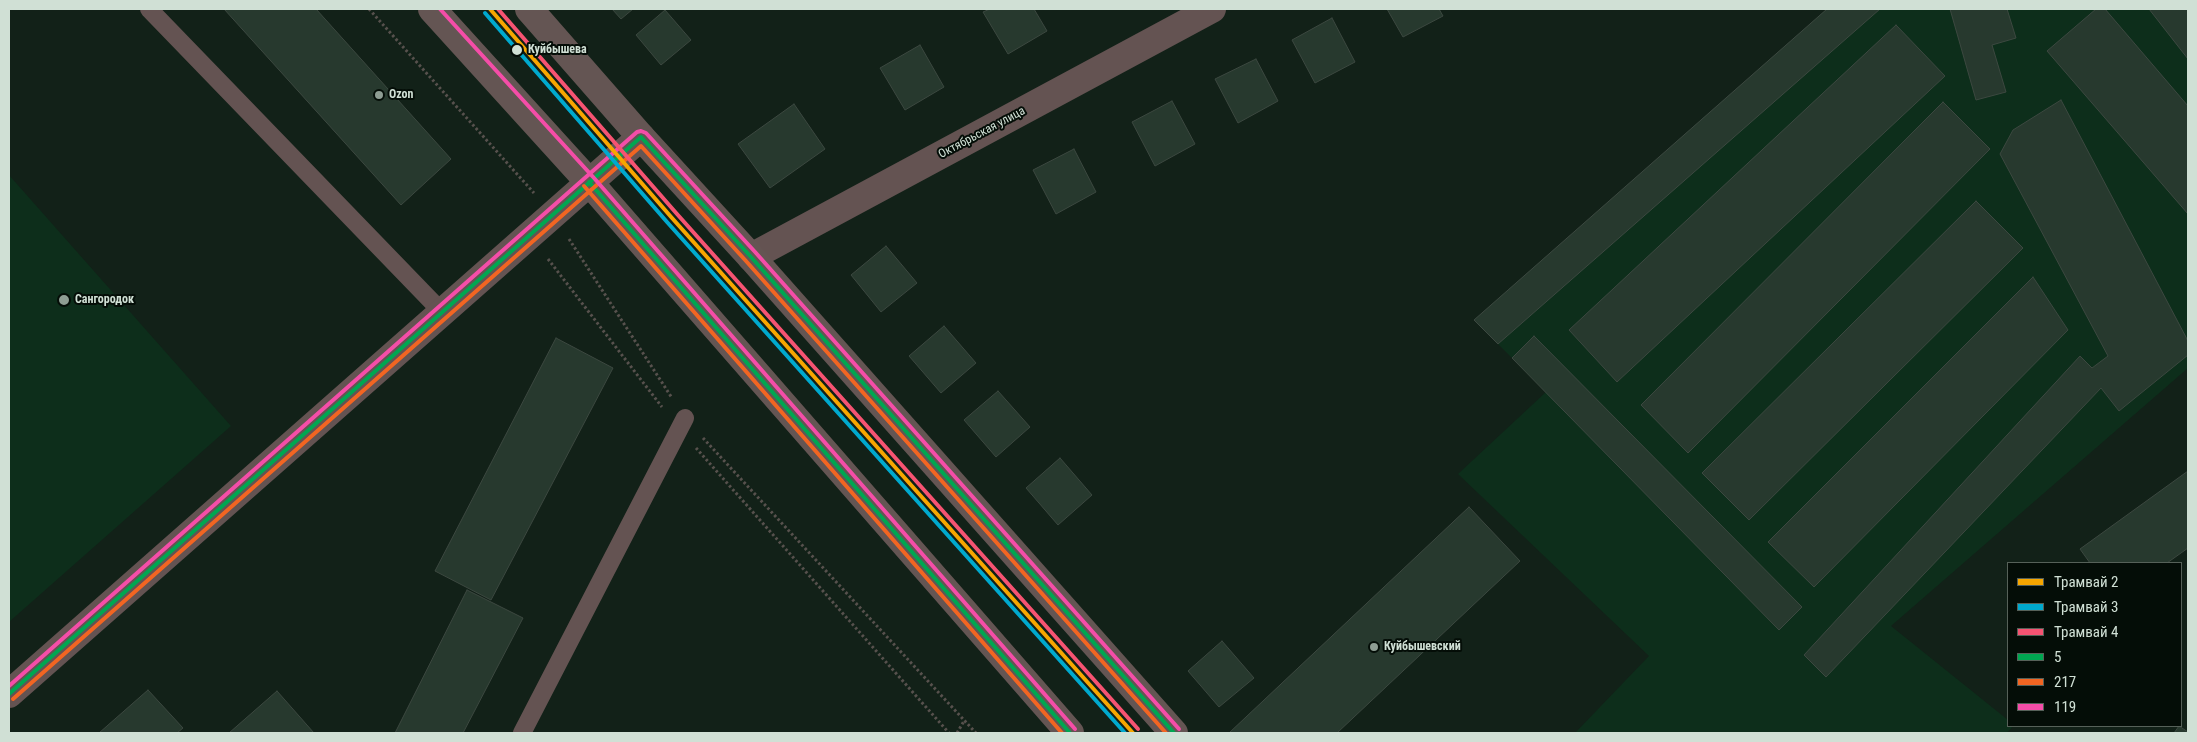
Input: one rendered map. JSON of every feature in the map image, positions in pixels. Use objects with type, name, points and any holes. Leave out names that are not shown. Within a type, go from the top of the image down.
[{"type":"main road","points":[[432,9],[589,182],[1070,733]]},
{"type":"main road","points":[[529,9],[641,137],[751,257],[1174,733]]},
{"type":"street","name":"Октябрьская улица","points":[[751,257],[1212,9]]},
{"type":"street","points":[[9,694],[641,137]]},
{"type":"lane","points":[[149,9],[442,312]]},
{"type":"lane","points":[[522,733],[682,424]]},
{"type":"path","points":[[369,9],[553,214],[682,424],[976,733]]},
{"type":"path","points":[[530,235],[682,424],[949,733]]},
{"type":"path","points":[[957,733],[964,721]]},
{"type":"shaded area","points":[[1827,9],[2188,9],[2188,368],[1891,626],[2007,719],[2007,727],[2012,727],[2007,733],[1575,733],[1649,656],[1458,474],[1546,392],[1474,320]]},
{"type":"shaded area","name":"Сангородок","points":[[9,175],[231,426],[9,622]]},
{"type":"building","points":[[224,9],[316,9],[451,159],[401,205]]},
{"type":"building","points":[[612,9],[633,9],[621,19]]},
{"type":"building","points":[[990,9],[1034,9],[1047,31],[1008,54],[983,12]]},
{"type":"building","points":[[1387,9],[1439,9],[1443,16],[1403,37]]},
{"type":"building","points":[[1827,9],[1880,9],[1498,344],[1474,320]]},
{"type":"building","points":[[1950,9],[2007,9],[2016,38],[1992,45],[2006,92],[1976,100]]},
{"type":"building","points":[[2096,9],[2105,9],[2188,106],[2188,214],[2047,51]]},
{"type":"building","points":[[2149,9],[2188,9],[2188,59]]},
{"type":"building","points":[[665,10],[691,40],[661,65],[636,35]]},
{"type":"building","points":[[1332,18],[1355,62],[1315,83],[1292,40]]},
{"type":"building","points":[[1896,25],[1945,76],[1617,382],[1569,330]]},
{"type":"building","points":[[920,45],[944,87],[905,110],[880,68]]},
{"type":"building","points":[[1256,59],[1278,101],[1238,123],[1215,79]]},
{"type":"building","points":[[2061,100],[2188,341],[2188,355],[2119,411],[2101,388],[1826,677],[1804,655],[2080,356],[2092,368],[2108,356],[2000,154],[2013,130]]},
{"type":"building","points":[[1172,101],[1195,144],[1155,166],[1132,122]]},
{"type":"building","points":[[1943,102],[1990,149],[1688,453],[1641,405]]},
{"type":"building","points":[[794,104],[825,149],[770,188],[738,144]]},
{"type":"building","points":[[1074,149],[1096,192],[1056,214],[1033,170]]},
{"type":"building","points":[[1976,201],[2023,248],[1749,520],[1702,473]]},
{"type":"building","points":[[886,246],[917,283],[881,312],[851,275]]},
{"type":"building","points":[[2033,277],[2068,330],[1814,587],[1768,542]]},
{"type":"building","points":[[944,326],[976,363],[941,393],[909,356]]},
{"type":"building","points":[[1534,336],[1802,607],[1779,630],[1512,358]]},
{"type":"building","points":[[556,338],[613,368],[491,600],[435,571]]},
{"type":"building","points":[[998,391],[1030,427],[996,457],[964,420]]},
{"type":"building","points":[[1060,458],[1092,495],[1058,525],[1026,488]]},
{"type":"building","points":[[2188,471],[2188,548],[2168,562],[2089,562],[2080,549]]},
{"type":"building","name":"Куйбышевский","points":[[1469,507],[1520,561],[1337,733],[1229,733]]},
{"type":"building","points":[[467,590],[523,618],[463,733],[395,733]]},
{"type":"building","points":[[1222,641],[1254,678],[1219,707],[1188,671]]},
{"type":"building","points":[[148,690],[183,728],[177,733],[99,733]]},
{"type":"building","points":[[277,691],[314,733],[229,733]]},
{"type":"building","points":[[2178,727],[2188,732],[2188,733],[2174,733]]},
{"type":"tram line","name":"2","points":[[490,9],[672,218],[1133,733]]},
{"type":"tram line","name":"4","points":[[498,9],[677,214],[1138,729]]},
{"type":"tram line","name":"3","points":[[485,13],[667,222],[1125,733]]},
{"type":"transit line","name":"119","points":[[440,9],[594,178],[1075,729]]},
{"type":"transit line","name":"119","points":[[9,686],[637,132],[641,131],[646,133],[756,253],[1179,729]]},
{"type":"transit line","name":"5","points":[[9,694],[641,137],[751,257],[1174,733]]},
{"type":"transit line","name":"217","points":[[13,699],[641,146],[746,261],[1166,733]]},
{"type":"transit line","name":"5","points":[[589,182],[1070,733]]},
{"type":"transit line","name":"217","points":[[584,186],[1062,733]]},
{"type":"place","name":"Куйбышева","points":[[517,50]]},
{"type":"place","name":"Ozon","points":[[379,95]]},
{"type":"place","name":"Сангородок","points":[[64,300]]},
{"type":"place","name":"Куйбышевский","points":[[1374,647]]}]
